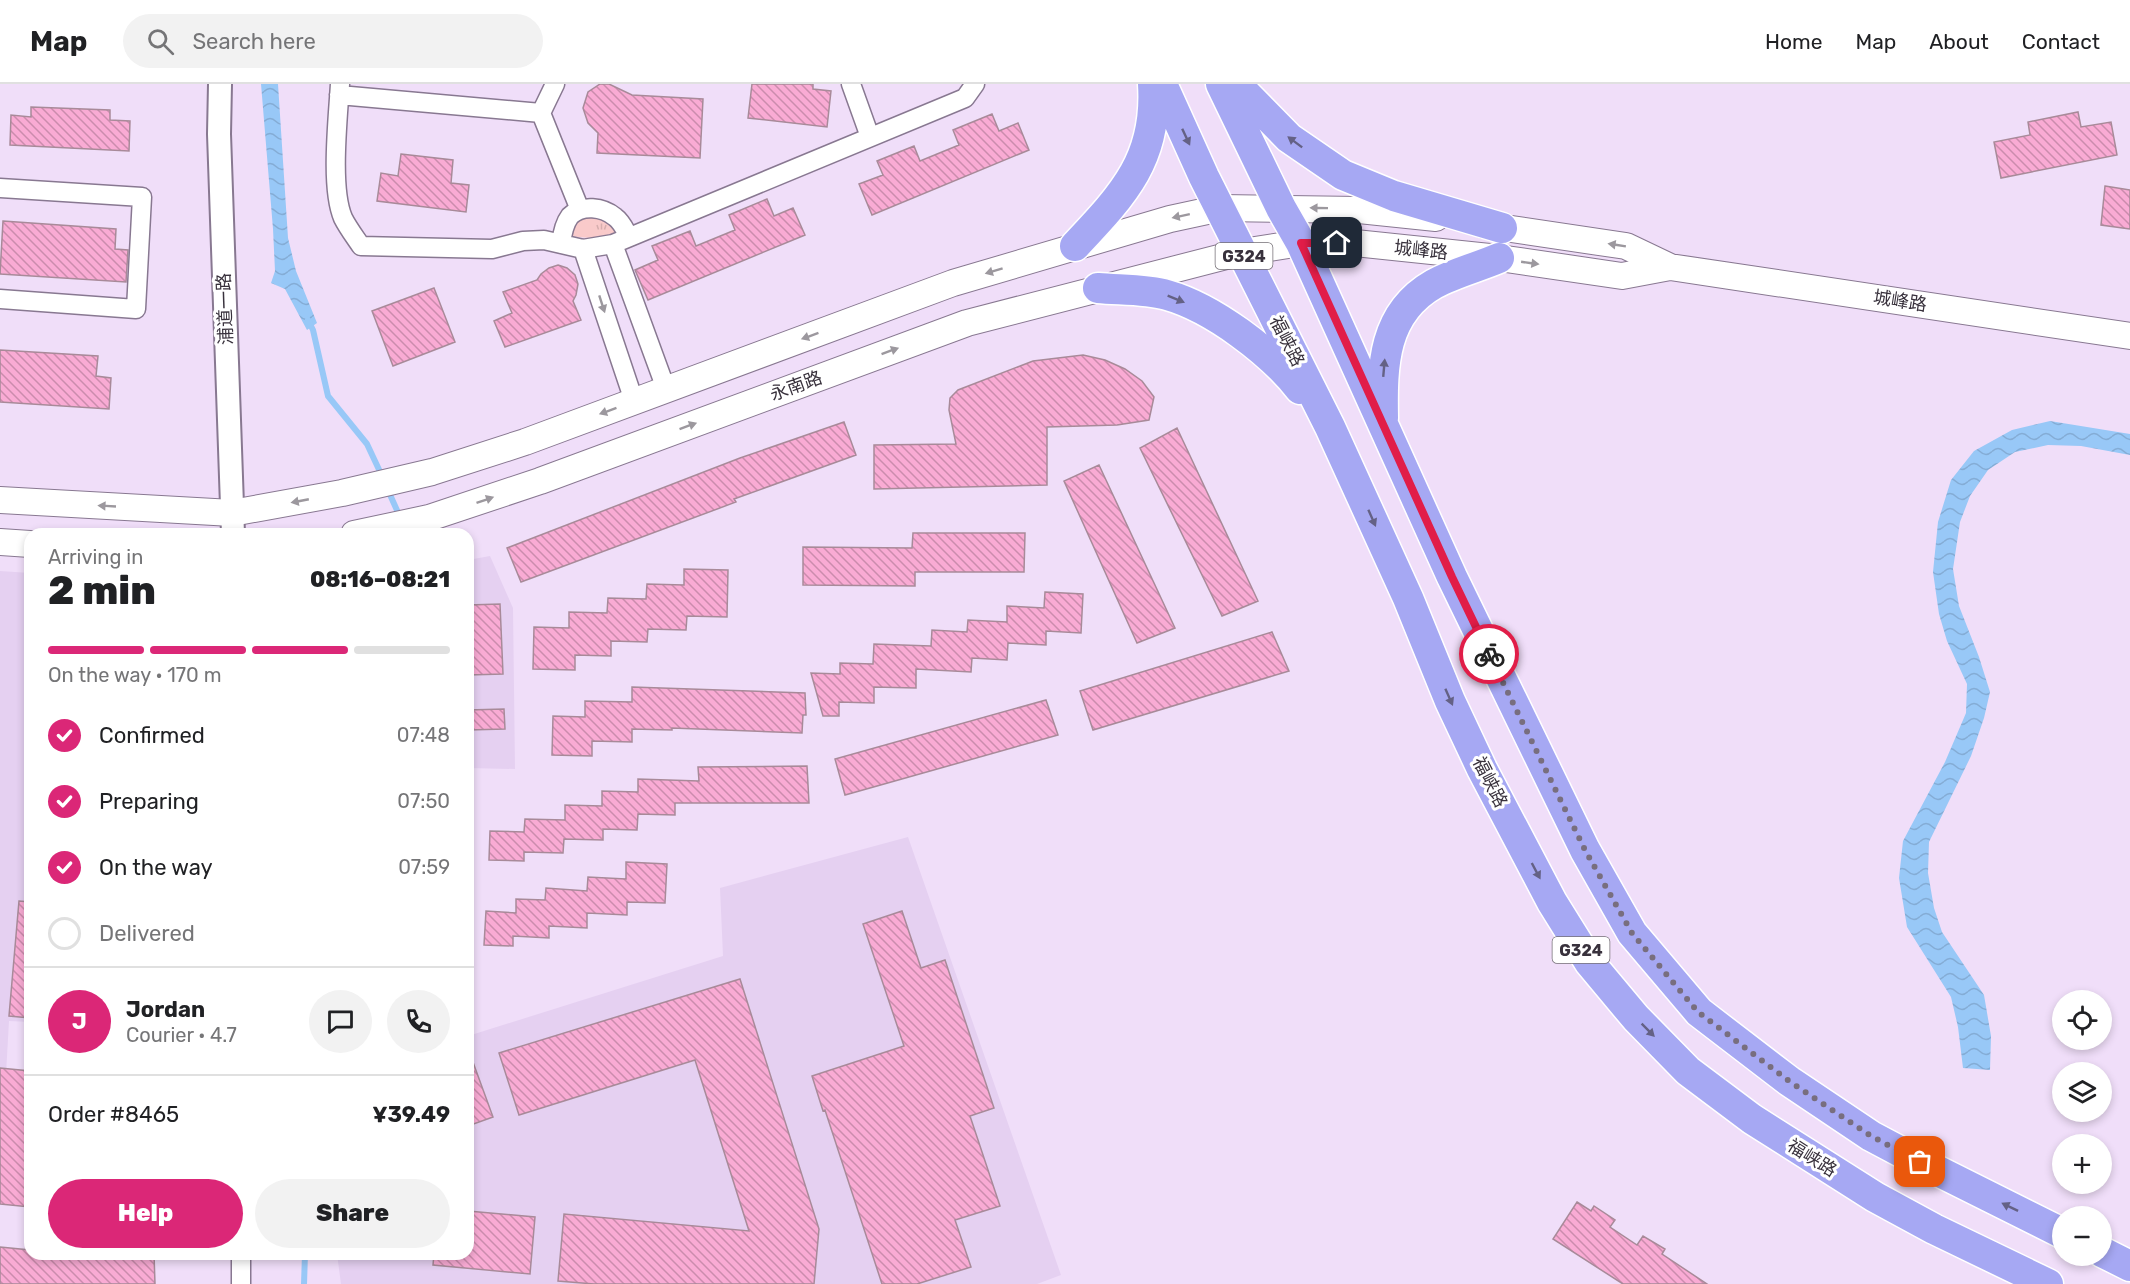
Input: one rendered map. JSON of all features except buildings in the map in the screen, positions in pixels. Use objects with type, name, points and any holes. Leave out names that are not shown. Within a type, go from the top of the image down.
[{"type":"highway","points":[[1076,246],[1117,201],[1140,165],[1151,124],[1154,102],[1153,84]]},
{"type":"highway","name":"福峡路","points":[[1162,84],[1186,138],[1330,427],[1408,598],[1450,701],[1482,769],[1570,933],[1590,963],[1612,991],[1688,1071],[1752,1119],[1875,1197],[1934,1229],[2048,1284]]},
{"type":"highway","name":"G324","points":[[1221,84],[1281,208],[1301,243],[1452,577],[1585,850],[1632,933],[1698,1012],[1789,1081],[1871,1136],[2052,1228]]},
{"type":"highway","points":[[1236,84],[1289,138],[1343,176],[1394,196],[1502,228]]},
{"type":"highway","points":[[1384,427],[1382,389],[1386,350],[1397,320],[1411,301],[1435,284],[1499,258]]},
{"type":"highway","points":[[1098,288],[1165,294],[1200,308],[1256,345],[1290,376],[1330,427]]},
{"type":"highway","points":[[1358,487],[1402,466]]},
{"type":"highway","points":[[2112,1257],[2130,1266]]},
{"type":"main road","name":"城峰路","points":[[0,500],[233,524],[405,479],[525,442],[953,283],[1170,219],[1221,208],[1359,210],[1434,218],[1626,246],[1670,267],[2130,336]]},
{"type":"main road","points":[[1431,250],[1434,218]]},
{"type":"main road","name":"城峰路","points":[[1242,252],[1301,243],[1355,243],[1499,258],[1622,276],[1670,267]]},
{"type":"main road","name":"永南路","points":[[384,528],[429,518],[540,481],[967,323],[1242,252]]},
{"type":"main road","points":[[0,542],[24,544]]},
{"type":"street","name":"浦道一路","points":[[220,84],[220,146],[233,524]]},
{"type":"street","points":[[555,84],[541,112],[580,210]]},
{"type":"street","points":[[851,84],[870,136]]},
{"type":"street","points":[[541,112],[340,89],[336,164],[343,218],[361,246],[492,249],[523,241],[544,240],[583,249],[621,240],[964,98],[975,84]]},
{"type":"street","points":[[0,188],[142,197],[136,309],[0,299]]},
{"type":"street","points":[[561,244],[570,216],[580,210],[592,208],[605,211],[622,223],[621,240],[666,389]]},
{"type":"street","points":[[583,249],[634,401]]},
{"type":"street","points":[[241,1260],[241,1284]]},
{"type":"shaded area","points":[[490,556],[513,608],[515,769],[474,768],[474,559]]},
{"type":"shaded area","points":[[0,571],[24,573],[24,1022],[9,1021],[6,1074],[0,1073]]},
{"type":"shaded area","points":[[908,837],[1061,1275],[1037,1284],[341,1284],[338,1260],[474,1260],[474,1034],[723,956],[720,888]]},
{"type":"green space","points":[[583,214],[606,218],[617,232],[593,238],[567,235],[571,225]]},
{"type":"water","points":[[261,84],[278,84],[288,238],[296,271],[317,323],[307,330],[285,289],[271,283],[275,271],[273,229]]},
{"type":"water","points":[[2050,421],[2130,434],[2130,455],[2081,446],[2048,445],[2015,452],[1988,470],[1970,496],[1960,522],[1953,569],[1959,606],[1990,692],[1971,756],[1929,842],[1928,873],[1934,908],[1942,932],[1984,995],[1991,1036],[1990,1070],[1963,1068],[1958,1027],[1951,997],[1907,927],[1899,878],[1903,841],[1945,762],[1966,713],[1967,684],[1947,641],[1939,614],[1933,572],[1938,522],[1951,480],[1974,451],[2012,430]]},
{"type":"waterway","points":[[308,320],[313,330],[328,396],[367,444],[382,476]]},
{"type":"waterway","points":[[387,488],[400,517]]},
{"type":"waterway","points":[[304,1284],[305,1260]]},
{"type":"way so far","points":[[1489,654],[1585,850],[1632,933],[1698,1012],[1789,1081],[1871,1136],[1920,1162]]},
{"type":"route","points":[[1337,243],[1301,243],[1489,654]]}]
